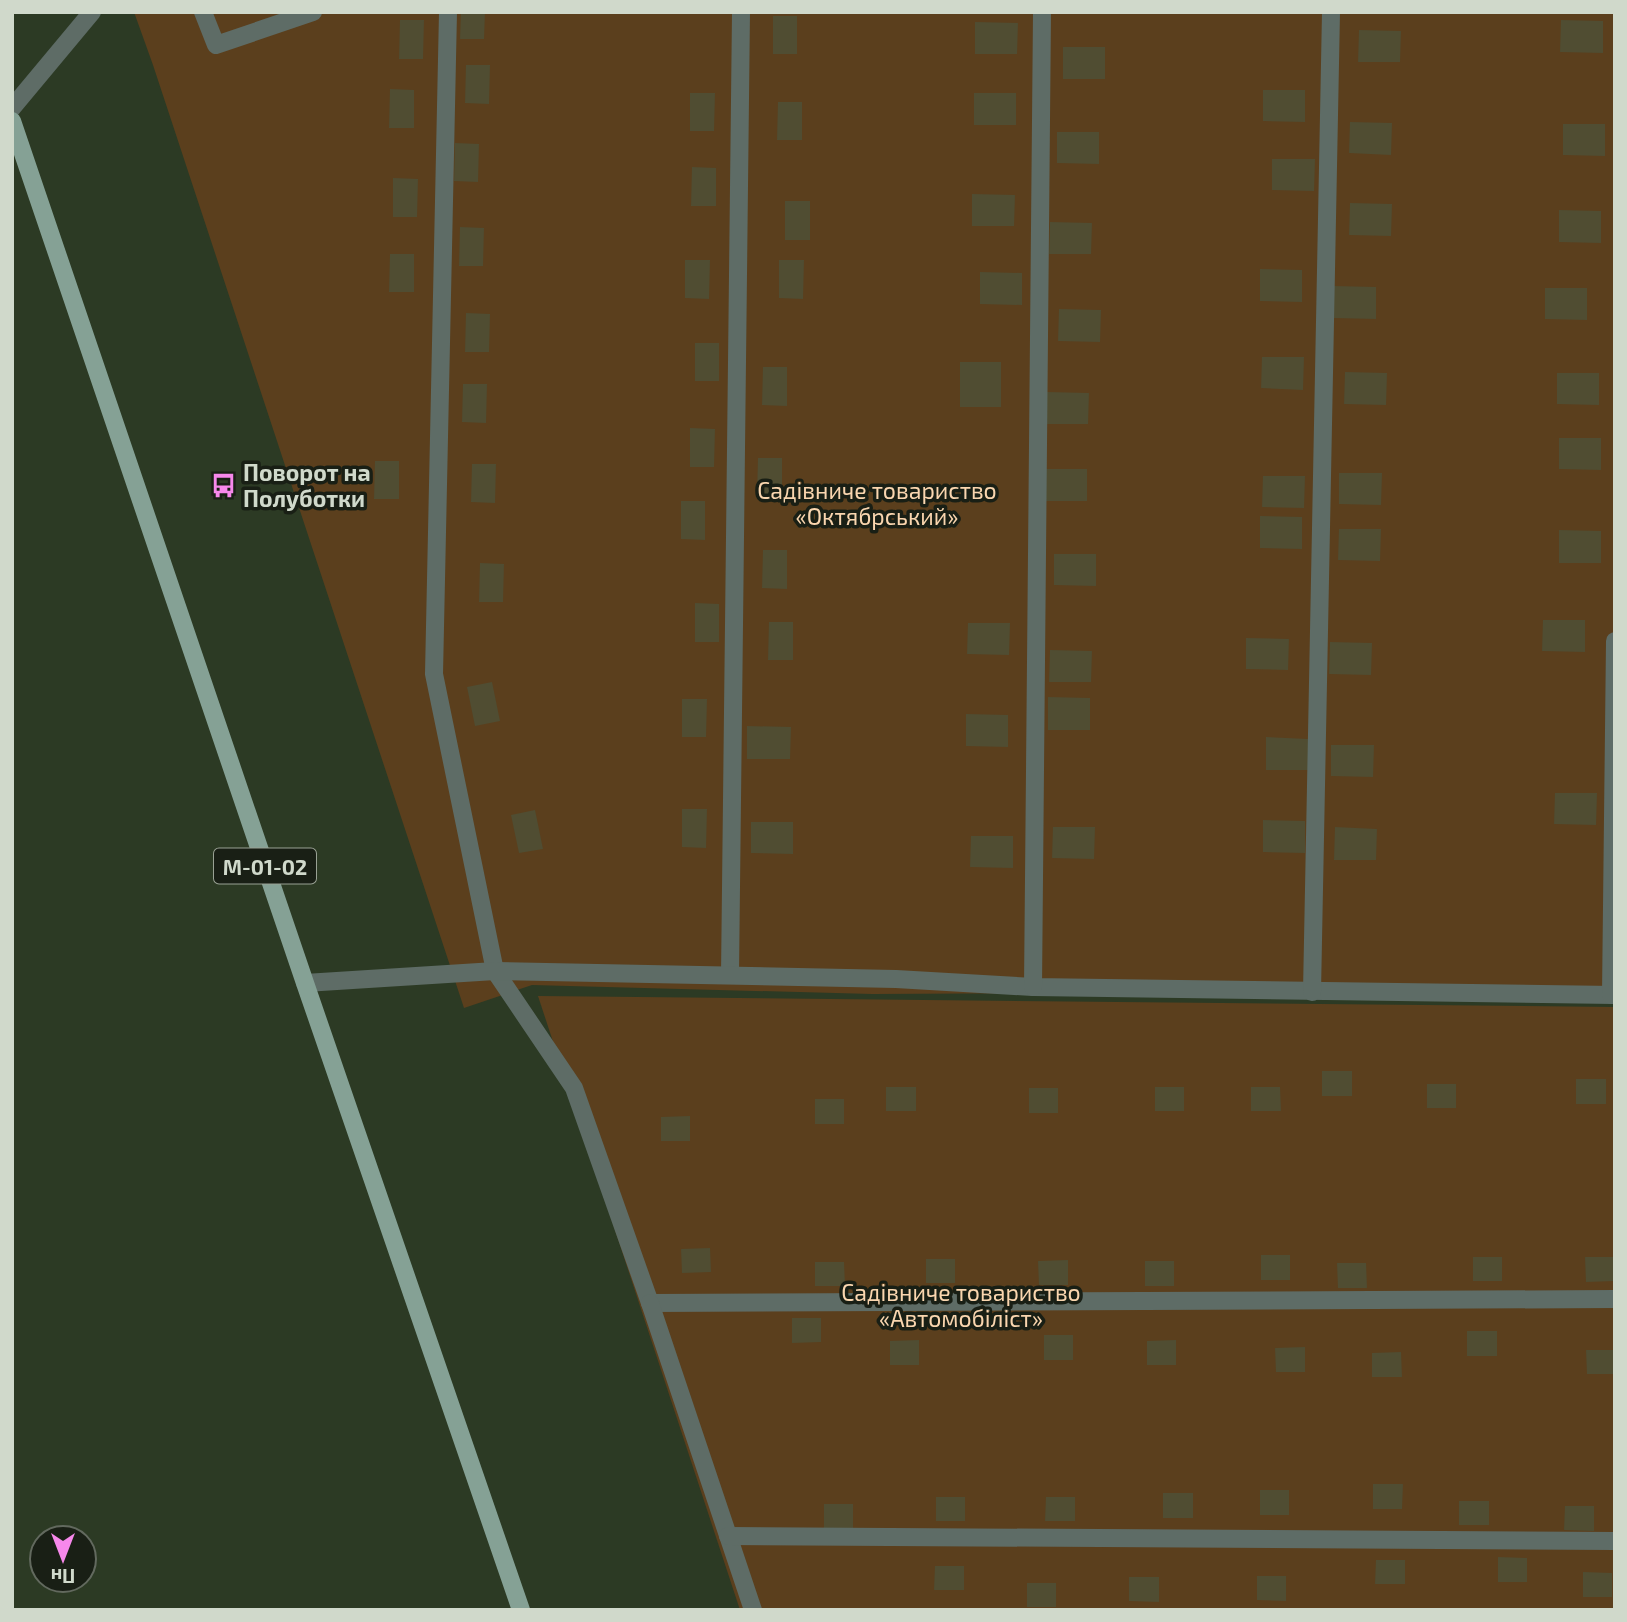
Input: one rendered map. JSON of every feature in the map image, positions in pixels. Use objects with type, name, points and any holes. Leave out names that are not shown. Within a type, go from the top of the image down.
[{"type":"main road","name":"М-01-02","points":[[12,121],[521,1610]]},
{"type":"street","points":[[12,108],[92,12]]},
{"type":"street","points":[[204,12],[216,45],[313,12]]},
{"type":"street","points":[[448,12],[434,674],[495,971],[574,1088],[650,1303],[753,1610]]},
{"type":"street","points":[[730,975],[741,12]]},
{"type":"street","points":[[1032,987],[1042,12]]},
{"type":"street","points":[[1312,992],[1331,12]]},
{"type":"street","points":[[305,983],[495,971],[896,979],[1032,987],[1613,995],[1615,641]]},
{"type":"street","points":[[650,1303],[1615,1299]]},
{"type":"street","points":[[728,1536],[1615,1541]]},
{"type":"green space","name":"Садівниче товариство «Октябрський»","points":[[134,12],[1615,12],[1615,990],[872,994],[532,985],[464,1008]]},
{"type":"green space","name":"Садівниче товариство «Автомобіліст»","points":[[538,996],[1615,1007],[1615,1610],[740,1610]]},
{"type":"building","points":[[461,12],[485,12],[484,39],[460,39]]},
{"type":"building","points":[[773,16],[797,16],[797,54],[773,54]]},
{"type":"building","points":[[400,20],[424,20],[423,59],[399,59]]},
{"type":"building","points":[[1561,20],[1603,21],[1603,53],[1560,52]]},
{"type":"building","points":[[975,22],[1018,23],[1017,54],[975,54]]},
{"type":"building","points":[[1359,30],[1401,31],[1400,62],[1358,62]]},
{"type":"building","points":[[1063,47],[1105,47],[1105,79],[1063,79]]},
{"type":"building","points":[[466,65],[490,65],[489,104],[465,103]]},
{"type":"building","points":[[390,89],[414,90],[414,128],[389,128]]},
{"type":"building","points":[[1263,90],[1305,90],[1305,122],[1263,121]]},
{"type":"building","points":[[690,93],[715,93],[714,131],[690,131]]},
{"type":"building","points":[[974,93],[1016,93],[1016,125],[974,125]]},
{"type":"building","points":[[778,102],[802,102],[802,140],[777,140]]},
{"type":"building","points":[[1350,122],[1392,123],[1391,155],[1349,153]]},
{"type":"building","points":[[1563,124],[1605,124],[1605,156],[1563,155]]},
{"type":"building","points":[[1057,132],[1099,132],[1099,164],[1057,163]]},
{"type":"building","points":[[455,143],[479,144],[478,182],[454,181]]},
{"type":"building","points":[[1272,159],[1315,159],[1314,191],[1272,190]]},
{"type":"building","points":[[692,167],[716,168],[716,206],[691,206]]},
{"type":"building","points":[[393,178],[418,179],[417,217],[393,217]]},
{"type":"building","points":[[972,194],[1015,195],[1014,226],[972,226]]},
{"type":"building","points":[[785,201],[810,201],[810,240],[785,240]]},
{"type":"building","points":[[1350,203],[1392,204],[1391,236],[1349,235]]},
{"type":"building","points":[[1559,210],[1601,211],[1601,243],[1559,242]]},
{"type":"building","points":[[1050,222],[1092,223],[1091,254],[1049,254]]},
{"type":"building","points":[[460,227],[484,228],[483,266],[459,266]]},
{"type":"building","points":[[390,254],[414,254],[414,292],[389,292]]},
{"type":"building","points":[[685,260],[710,260],[709,299],[685,298]]},
{"type":"building","points":[[779,260],[804,260],[803,299],[779,298]]},
{"type":"building","points":[[1260,269],[1302,270],[1302,302],[1260,301]]},
{"type":"building","points":[[980,272],[1022,273],[1022,305],[980,304]]},
{"type":"building","points":[[1334,286],[1376,287],[1376,319],[1333,318]]},
{"type":"building","points":[[1545,288],[1587,288],[1587,320],[1545,319]]},
{"type":"building","points":[[1059,309],[1101,310],[1100,342],[1058,341]]},
{"type":"building","points":[[466,313],[490,314],[489,352],[465,352]]},
{"type":"building","points":[[695,343],[719,343],[719,381],[695,381]]},
{"type":"building","points":[[1262,357],[1304,357],[1303,390],[1261,388]]},
{"type":"building","points":[[960,362],[1001,362],[1001,407],[960,407]]},
{"type":"building","points":[[763,367],[787,367],[787,406],[762,405]]},
{"type":"building","points":[[1345,372],[1387,373],[1386,405],[1344,404]]},
{"type":"building","points":[[1557,373],[1599,373],[1599,405],[1557,404]]},
{"type":"building","points":[[463,384],[487,384],[486,423],[462,422]]},
{"type":"building","points":[[1047,392],[1089,393],[1088,424],[1046,424]]},
{"type":"building","points":[[690,428],[715,429],[714,467],[690,467]]},
{"type":"building","points":[[1559,438],[1601,438],[1601,470],[1559,469]]},
{"type":"building","points":[[758,458],[782,458],[782,496],[757,496]]},
{"type":"building","points":[[375,461],[399,461],[399,499],[374,499]]},
{"type":"building","points":[[472,464],[496,464],[495,503],[471,502]]},
{"type":"building","points":[[1045,469],[1087,469],[1087,501],[1044,501]]},
{"type":"building","points":[[1339,473],[1382,473],[1381,505],[1339,504]]},
{"type":"building","points":[[1263,476],[1305,476],[1304,508],[1262,507]]},
{"type":"building","points":[[681,501],[705,501],[705,540],[681,539]]},
{"type":"building","points":[[1260,516],[1302,517],[1302,549],[1260,548]]},
{"type":"building","points":[[1339,529],[1381,529],[1380,561],[1338,560]]},
{"type":"building","points":[[1559,530],[1601,531],[1601,563],[1559,563]]},
{"type":"building","points":[[763,550],[787,550],[787,589],[762,588]]},
{"type":"building","points":[[1054,554],[1096,554],[1096,586],[1054,585]]},
{"type":"building","points":[[480,563],[504,564],[503,602],[479,602]]},
{"type":"building","points":[[695,603],[719,604],[719,642],[695,642]]},
{"type":"building","points":[[1543,620],[1585,620],[1585,652],[1542,651]]},
{"type":"building","points":[[769,622],[793,622],[793,660],[768,660]]},
{"type":"building","points":[[968,623],[1010,623],[1009,655],[967,654]]},
{"type":"building","points":[[1246,638],[1289,639],[1288,670],[1246,669]]},
{"type":"building","points":[[1330,642],[1372,643],[1371,675],[1329,674]]},
{"type":"building","points":[[1050,650],[1092,651],[1091,682],[1049,682]]},
{"type":"building","points":[[492,682],[500,721],[475,726],[467,687]]},
{"type":"building","points":[[1048,697],[1090,698],[1090,730],[1048,730]]},
{"type":"building","points":[[682,699],[707,699],[706,737],[682,737]]},
{"type":"building","points":[[966,714],[1008,715],[1008,747],[966,746]]},
{"type":"building","points":[[747,726],[791,727],[790,759],[747,759]]},
{"type":"building","points":[[1266,737],[1308,739],[1308,770],[1266,770]]},
{"type":"building","points":[[1331,745],[1374,745],[1373,777],[1331,776]]},
{"type":"building","points":[[1555,793],[1597,793],[1596,825],[1554,824]]},
{"type":"building","points":[[682,809],[707,809],[706,848],[682,847]]},
{"type":"building","points":[[535,810],[543,849],[519,853],[511,815]]},
{"type":"building","points":[[1263,820],[1305,821],[1305,853],[1263,852]]},
{"type":"building","points":[[751,822],[793,822],[793,854],[751,853]]},
{"type":"building","points":[[1053,827],[1095,827],[1094,859],[1052,858]]},
{"type":"building","points":[[1335,827],[1377,829],[1376,860],[1334,860]]},
{"type":"building","points":[[971,836],[1013,836],[1013,868],[970,867]]},
{"type":"building","points":[[1322,1071],[1352,1071],[1352,1096],[1322,1096]]},
{"type":"building","points":[[1576,1079],[1606,1079],[1606,1104],[1576,1104]]},
{"type":"building","points":[[1427,1084],[1456,1084],[1456,1108],[1427,1108]]},
{"type":"building","points":[[886,1087],[916,1087],[916,1111],[886,1111]]},
{"type":"building","points":[[1155,1087],[1184,1087],[1184,1111],[1155,1111]]},
{"type":"building","points":[[1251,1087],[1280,1087],[1281,1111],[1251,1111]]},
{"type":"building","points":[[1029,1088],[1058,1088],[1058,1113],[1029,1113]]},
{"type":"building","points":[[815,1099],[844,1099],[844,1124],[815,1124]]},
{"type":"building","points":[[690,1116],[690,1141],[661,1141],[661,1117]]},
{"type":"building","points":[[710,1248],[711,1272],[682,1273],[681,1249]]},
{"type":"building","points":[[1261,1255],[1290,1255],[1290,1280],[1261,1280]]},
{"type":"building","points":[[1473,1257],[1502,1257],[1502,1281],[1473,1281]]},
{"type":"building","points":[[1585,1257],[1615,1257],[1615,1281],[1586,1282]]},
{"type":"building","points":[[926,1259],[955,1259],[955,1283],[926,1283]]},
{"type":"building","points":[[1068,1260],[1068,1285],[1039,1285],[1038,1261]]},
{"type":"building","points":[[1145,1261],[1174,1261],[1174,1286],[1145,1286]]},
{"type":"building","points":[[815,1262],[844,1262],[845,1286],[815,1286]]},
{"type":"building","points":[[1337,1263],[1366,1263],[1367,1288],[1338,1288]]},
{"type":"building","points":[[792,1318],[821,1318],[821,1342],[792,1343]]},
{"type":"building","points":[[1467,1331],[1497,1331],[1497,1356],[1467,1356]]},
{"type":"building","points":[[1044,1335],[1073,1335],[1073,1360],[1044,1360]]},
{"type":"building","points":[[919,1340],[919,1365],[890,1365],[890,1341]]},
{"type":"building","points":[[1176,1340],[1176,1365],[1147,1365],[1147,1341]]},
{"type":"building","points":[[1305,1347],[1305,1372],[1276,1372],[1275,1348]]},
{"type":"building","points":[[1586,1350],[1615,1350],[1615,1374],[1587,1374]]},
{"type":"building","points":[[1401,1352],[1402,1377],[1372,1377],[1372,1353]]},
{"type":"building","points":[[1373,1484],[1403,1484],[1402,1509],[1373,1509]]},
{"type":"building","points":[[1260,1490],[1289,1490],[1289,1515],[1260,1515]]},
{"type":"building","points":[[1163,1493],[1193,1493],[1193,1518],[1163,1518]]},
{"type":"building","points":[[936,1497],[965,1497],[965,1521],[936,1521]]},
{"type":"building","points":[[1046,1497],[1075,1497],[1075,1521],[1045,1521]]},
{"type":"building","points":[[1459,1501],[1489,1501],[1489,1525],[1459,1525]]},
{"type":"building","points":[[824,1504],[853,1504],[853,1529],[824,1529]]},
{"type":"building","points":[[1565,1506],[1594,1506],[1594,1531],[1564,1530]]},
{"type":"building","points":[[1498,1557],[1527,1558],[1527,1582],[1498,1582]]},
{"type":"building","points":[[1376,1560],[1405,1560],[1405,1584],[1375,1584]]},
{"type":"building","points":[[935,1566],[964,1566],[964,1590],[934,1590]]},
{"type":"building","points":[[1583,1572],[1612,1573],[1612,1597],[1583,1597]]},
{"type":"building","points":[[1257,1576],[1286,1576],[1286,1601],[1257,1600]]},
{"type":"building","points":[[1129,1577],[1159,1577],[1159,1602],[1129,1601]]},
{"type":"building","points":[[1027,1583],[1056,1583],[1056,1607],[1027,1607]]},
{"type":"place","name":"Поворот на Полуботки","points":[[223,485]]}]
